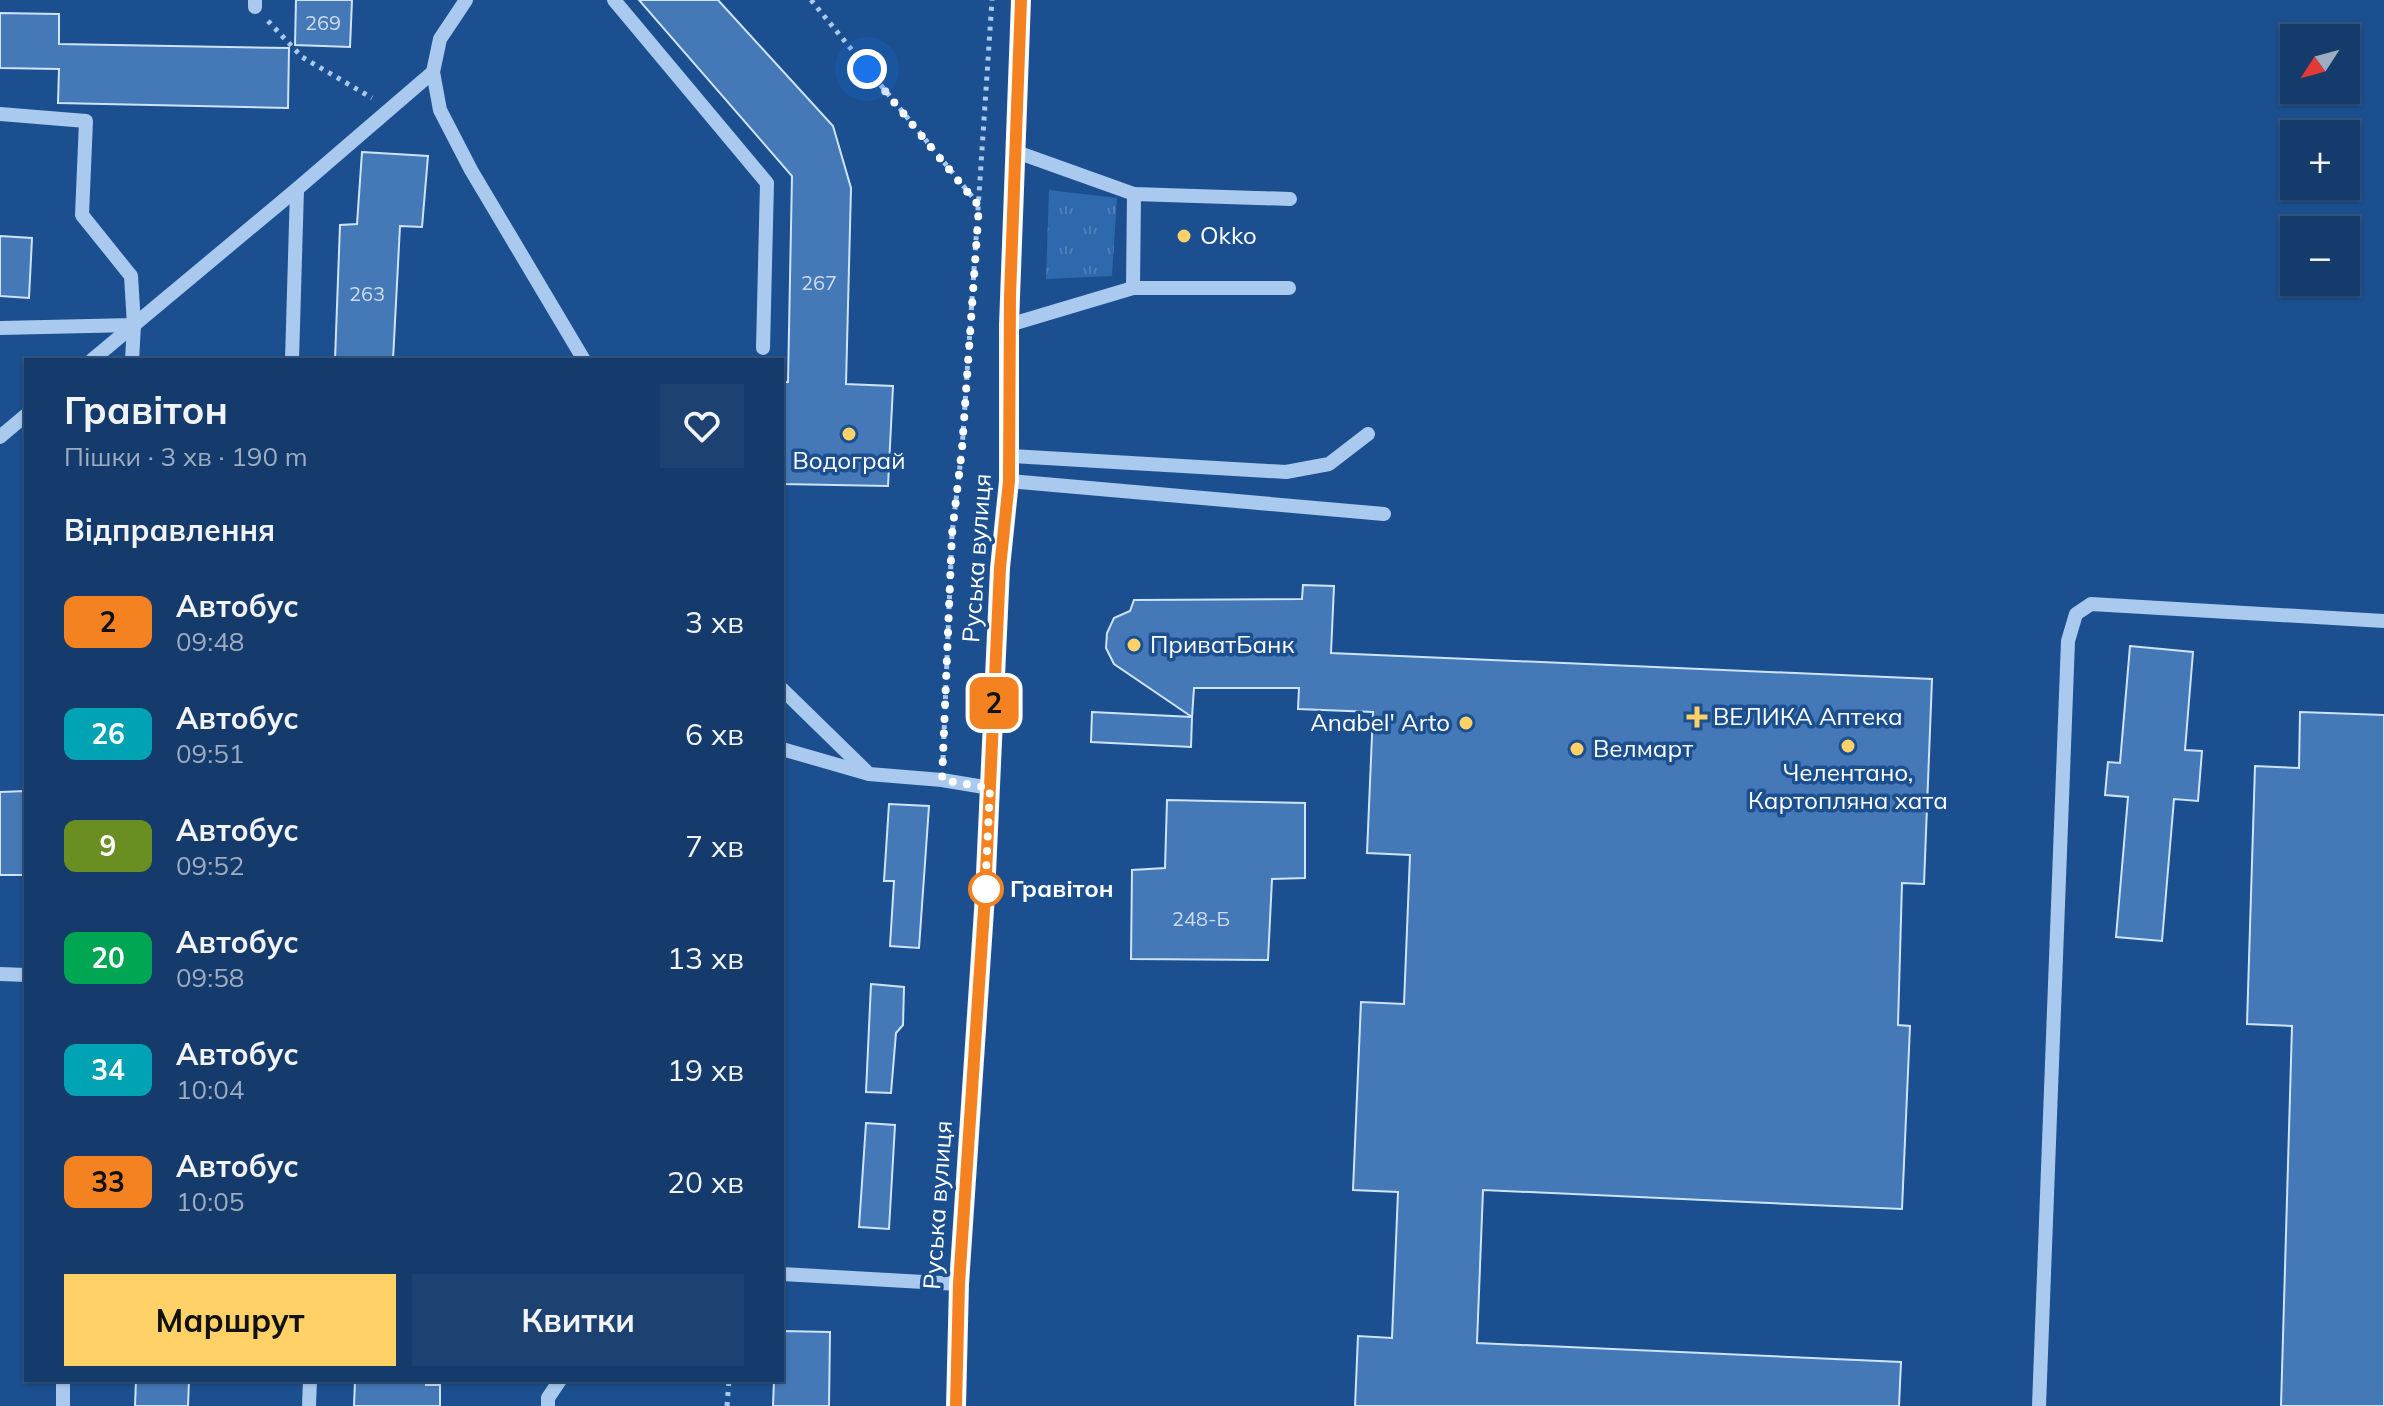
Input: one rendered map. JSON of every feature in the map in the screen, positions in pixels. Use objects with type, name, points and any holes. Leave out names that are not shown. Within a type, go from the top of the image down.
[{"type":"main road","name":"Руська вулиця","points":[[956,1406],[959,1284],[985,895],[1000,568],[1009,481],[1009,325],[1021,0]]},
{"type":"lane","points":[[466,0],[440,39],[433,72],[440,110],[583,358]]},
{"type":"lane","points":[[614,0],[767,183],[763,348]]},
{"type":"lane","points":[[94,358],[433,72]]},
{"type":"lane","points":[[0,114],[86,121],[82,215],[131,276],[132,358]]},
{"type":"lane","points":[[1014,151],[1134,194],[1290,199]]},
{"type":"lane","points":[[292,358],[297,189]]},
{"type":"lane","points":[[1133,288],[1134,194]]},
{"type":"lane","points":[[1009,325],[1133,288],[1289,288]]},
{"type":"lane","points":[[0,328],[134,325]]},
{"type":"lane","points":[[0,437],[24,417]]},
{"type":"lane","points":[[1010,456],[1286,472],[1329,464],[1368,434]]},
{"type":"lane","points":[[1009,481],[1384,514]]},
{"type":"lane","points":[[2039,1406],[2068,641],[2076,614],[2091,604],[2384,621]]},
{"type":"lane","points":[[784,693],[869,774]]},
{"type":"lane","points":[[784,750],[869,774],[942,780],[990,788]]},
{"type":"lane","points":[[0,974],[24,975]]},
{"type":"lane","points":[[784,1274],[959,1284]]},
{"type":"lane","points":[[63,1382],[63,1406]]},
{"type":"lane","points":[[309,1406],[310,1382]]},
{"type":"lane","points":[[548,1406],[548,1398],[559,1382]]},
{"type":"path","points":[[811,0],[979,206]]},
{"type":"path","points":[[942,780],[952,534],[962,449],[992,0]]},
{"type":"path","points":[[255,4],[302,57],[390,108]]},
{"type":"path","points":[[727,1406],[729,1382]]},
{"type":"green space","points":[[1049,190],[1117,198],[1112,276],[1046,279]]},
{"type":"building","points":[[296,0],[352,0],[350,47],[295,45]]},
{"type":"building","points":[[639,0],[718,0],[833,126],[851,188],[846,384],[893,386],[888,486],[784,484],[784,382],[788,382],[792,176]]},
{"type":"building","points":[[0,13],[59,14],[59,44],[289,48],[288,108],[58,103],[59,69],[0,68]]},
{"type":"building","points":[[362,152],[428,156],[422,227],[400,226],[393,358],[335,358],[340,225],[357,224]]},
{"type":"building","points":[[0,236],[32,238],[29,298],[0,296]]},
{"type":"building","points":[[1303,585],[1334,586],[1331,653],[1932,679],[1924,884],[1902,883],[1898,1025],[1910,1026],[1902,1209],[1483,1190],[1477,1343],[1901,1362],[1899,1406],[1355,1406],[1358,1336],[1392,1338],[1398,1192],[1353,1190],[1361,1002],[1404,1004],[1410,855],[1367,853],[1373,712],[1298,709],[1299,688],[1194,688],[1192,717],[1114,664],[1106,648],[1107,633],[1114,618],[1130,611],[1134,600],[1302,599]]},
{"type":"building","points":[[2130,646],[2193,652],[2185,750],[2202,751],[2198,801],[2174,799],[2162,941],[2116,937],[2128,797],[2105,795],[2108,762],[2120,763]]},
{"type":"building","points":[[1092,712],[1192,717],[1191,747],[1091,742]]},
{"type":"building","points":[[2300,712],[2384,715],[2384,1406],[2281,1406],[2292,1026],[2247,1024],[2255,766],[2299,768]]},
{"type":"building","points":[[24,791],[24,875],[0,875],[0,792]]},
{"type":"building","points":[[1167,800],[1305,803],[1305,878],[1272,879],[1268,960],[1131,959],[1132,870],[1165,868]]},
{"type":"building","points":[[889,804],[929,806],[919,948],[890,946],[894,881],[884,881]]},
{"type":"building","points":[[871,984],[904,987],[903,1025],[896,1033],[891,1093],[866,1092]]},
{"type":"building","points":[[866,1123],[895,1125],[889,1229],[859,1227]]},
{"type":"building","points":[[784,1331],[830,1332],[829,1406],[773,1406],[774,1382],[784,1382]]},
{"type":"building","points":[[136,1382],[189,1382],[188,1406],[135,1406]]},
{"type":"building","points":[[355,1382],[427,1382],[426,1385],[440,1385],[440,1406],[354,1406]]},
{"type":"bus line","name":"2","points":[[956,1406],[959,1284],[985,895],[1000,568],[1009,481],[1009,325],[1021,0]]},
{"type":"place","name":"Okko","points":[[1184,236]]},
{"type":"place","name":"Водограй","points":[[849,434]]},
{"type":"place","name":"ПриватБанк","points":[[1134,645]]},
{"type":"place","name":"ВЕЛИКА Аптека","points":[[1697,717]]},
{"type":"place","name":"Anabel' Arto","points":[[1466,723]]},
{"type":"place","name":"Челентано, Картопляна хата","points":[[1848,746]]},
{"type":"place","name":"Велмарт","points":[[1577,749]]},
{"type":"place","name":"Гравітон","points":[[986,889]]},
{"type":"route","points":[[867,69],[979,206],[962,449],[952,534],[942,780],[990,788],[985,895],[986,889]]}]
